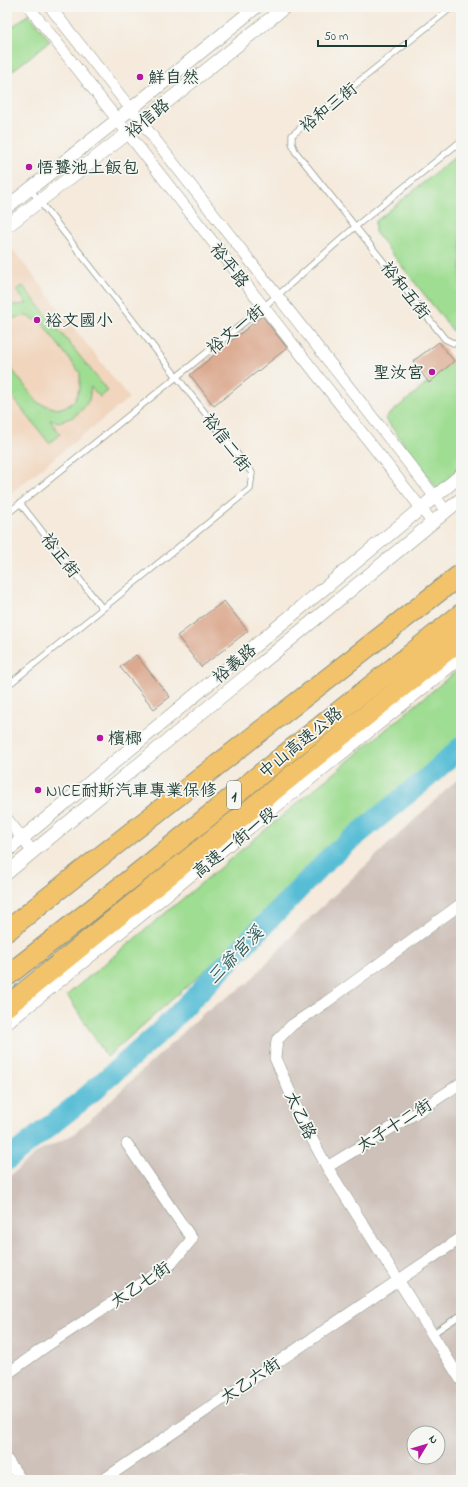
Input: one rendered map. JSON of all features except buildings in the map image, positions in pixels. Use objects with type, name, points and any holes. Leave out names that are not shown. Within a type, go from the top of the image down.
[{"type":"highway","name":"中山高速公路","points":[[7,931],[461,574]]},
{"type":"highway","name":"中山高速公路","points":[[7,976],[147,866],[461,614]]},
{"type":"highway","points":[[7,1006],[461,638]]},
{"type":"highway","points":[[7,922],[45,900]]},
{"type":"street","name":"裕平路","points":[[29,7],[432,522]]},
{"type":"street","name":"裕平路","points":[[50,7],[278,295],[446,511]]},
{"type":"street","name":"裕信路","points":[[7,207],[131,109],[256,7]]},
{"type":"street","name":"裕信路","points":[[7,226],[142,122],[285,7]]},
{"type":"street","name":"裕義路","points":[[7,851],[461,475]]},
{"type":"street","name":"裕義路","points":[[7,873],[461,499]]},
{"type":"street","name":"高速一街一段","points":[[7,1024],[461,658]]},
{"type":"street","points":[[7,819],[33,852]]},
{"type":"street","name":"太乙路","points":[[461,904],[325,1003],[292,1025],[276,1040],[275,1058],[304,1124],[327,1167],[461,1380]]},
{"type":"street","name":"太子十二街","points":[[327,1167],[419,1111],[461,1083]]},
{"type":"street","name":"太乙七街","points":[[7,1374],[42,1349],[171,1264],[192,1239],[127,1144]]},
{"type":"street","name":"太乙六街","points":[[103,1480],[461,1238]]},
{"type":"street","points":[[7,1460],[21,1480]]},
{"type":"lane","name":"裕和三街","points":[[356,226],[295,151],[292,143],[292,135],[452,7]]},
{"type":"lane","name":"裕文一街","points":[[7,514],[278,295],[356,226],[461,141]]},
{"type":"lane","name":"裕信二街","points":[[7,686],[250,489],[252,473],[30,188]]},
{"type":"lane","name":"裕和五街","points":[[356,226],[444,339],[453,343],[461,342]]},
{"type":"lane","name":"裕正街","points":[[20,503],[102,608]]},
{"type":"lane","points":[[432,1334],[461,1315]]},
{"type":"shaded area","name":"裕文國小","points":[[7,242],[129,398],[7,496]]},
{"type":"shaded area","points":[[461,776],[461,1480],[7,1480],[7,1178],[38,1152],[74,1134],[206,1011],[247,984],[298,929]]},
{"type":"green space","points":[[29,14],[50,41],[7,75],[7,31]]},
{"type":"green space","points":[[461,152],[461,330],[453,331],[375,232],[375,222]]},
{"type":"green space","points":[[23,286],[108,391],[100,397],[91,387],[89,400],[82,410],[73,417],[59,422],[50,420],[60,434],[49,443],[7,390],[7,363],[38,403],[57,409],[68,406],[75,400],[80,387],[80,373],[41,322],[26,316],[13,318],[7,325],[7,307],[11,305],[27,304],[16,290]]},
{"type":"green space","points":[[454,361],[461,370],[461,470],[438,490],[385,418]]},
{"type":"green space","points":[[461,667],[461,741],[278,906],[107,1057],[67,995]]},
{"type":"waterway","name":"三爺宮溪","points":[[7,1160],[86,1097],[162,1030],[331,856],[427,778],[461,747]]},
{"type":"place","name":"鮮自然","points":[[140,77]]},
{"type":"place","name":"悟饕池上飯包","points":[[29,167]]},
{"type":"place","name":"裕文國小","points":[[37,320]]},
{"type":"place","name":"聖汝宮","points":[[432,372]]},
{"type":"place","name":"檳榔","points":[[100,738]]},
{"type":"place","name":"NICE耐斯汽車專業保修","points":[[38,790]]}]
